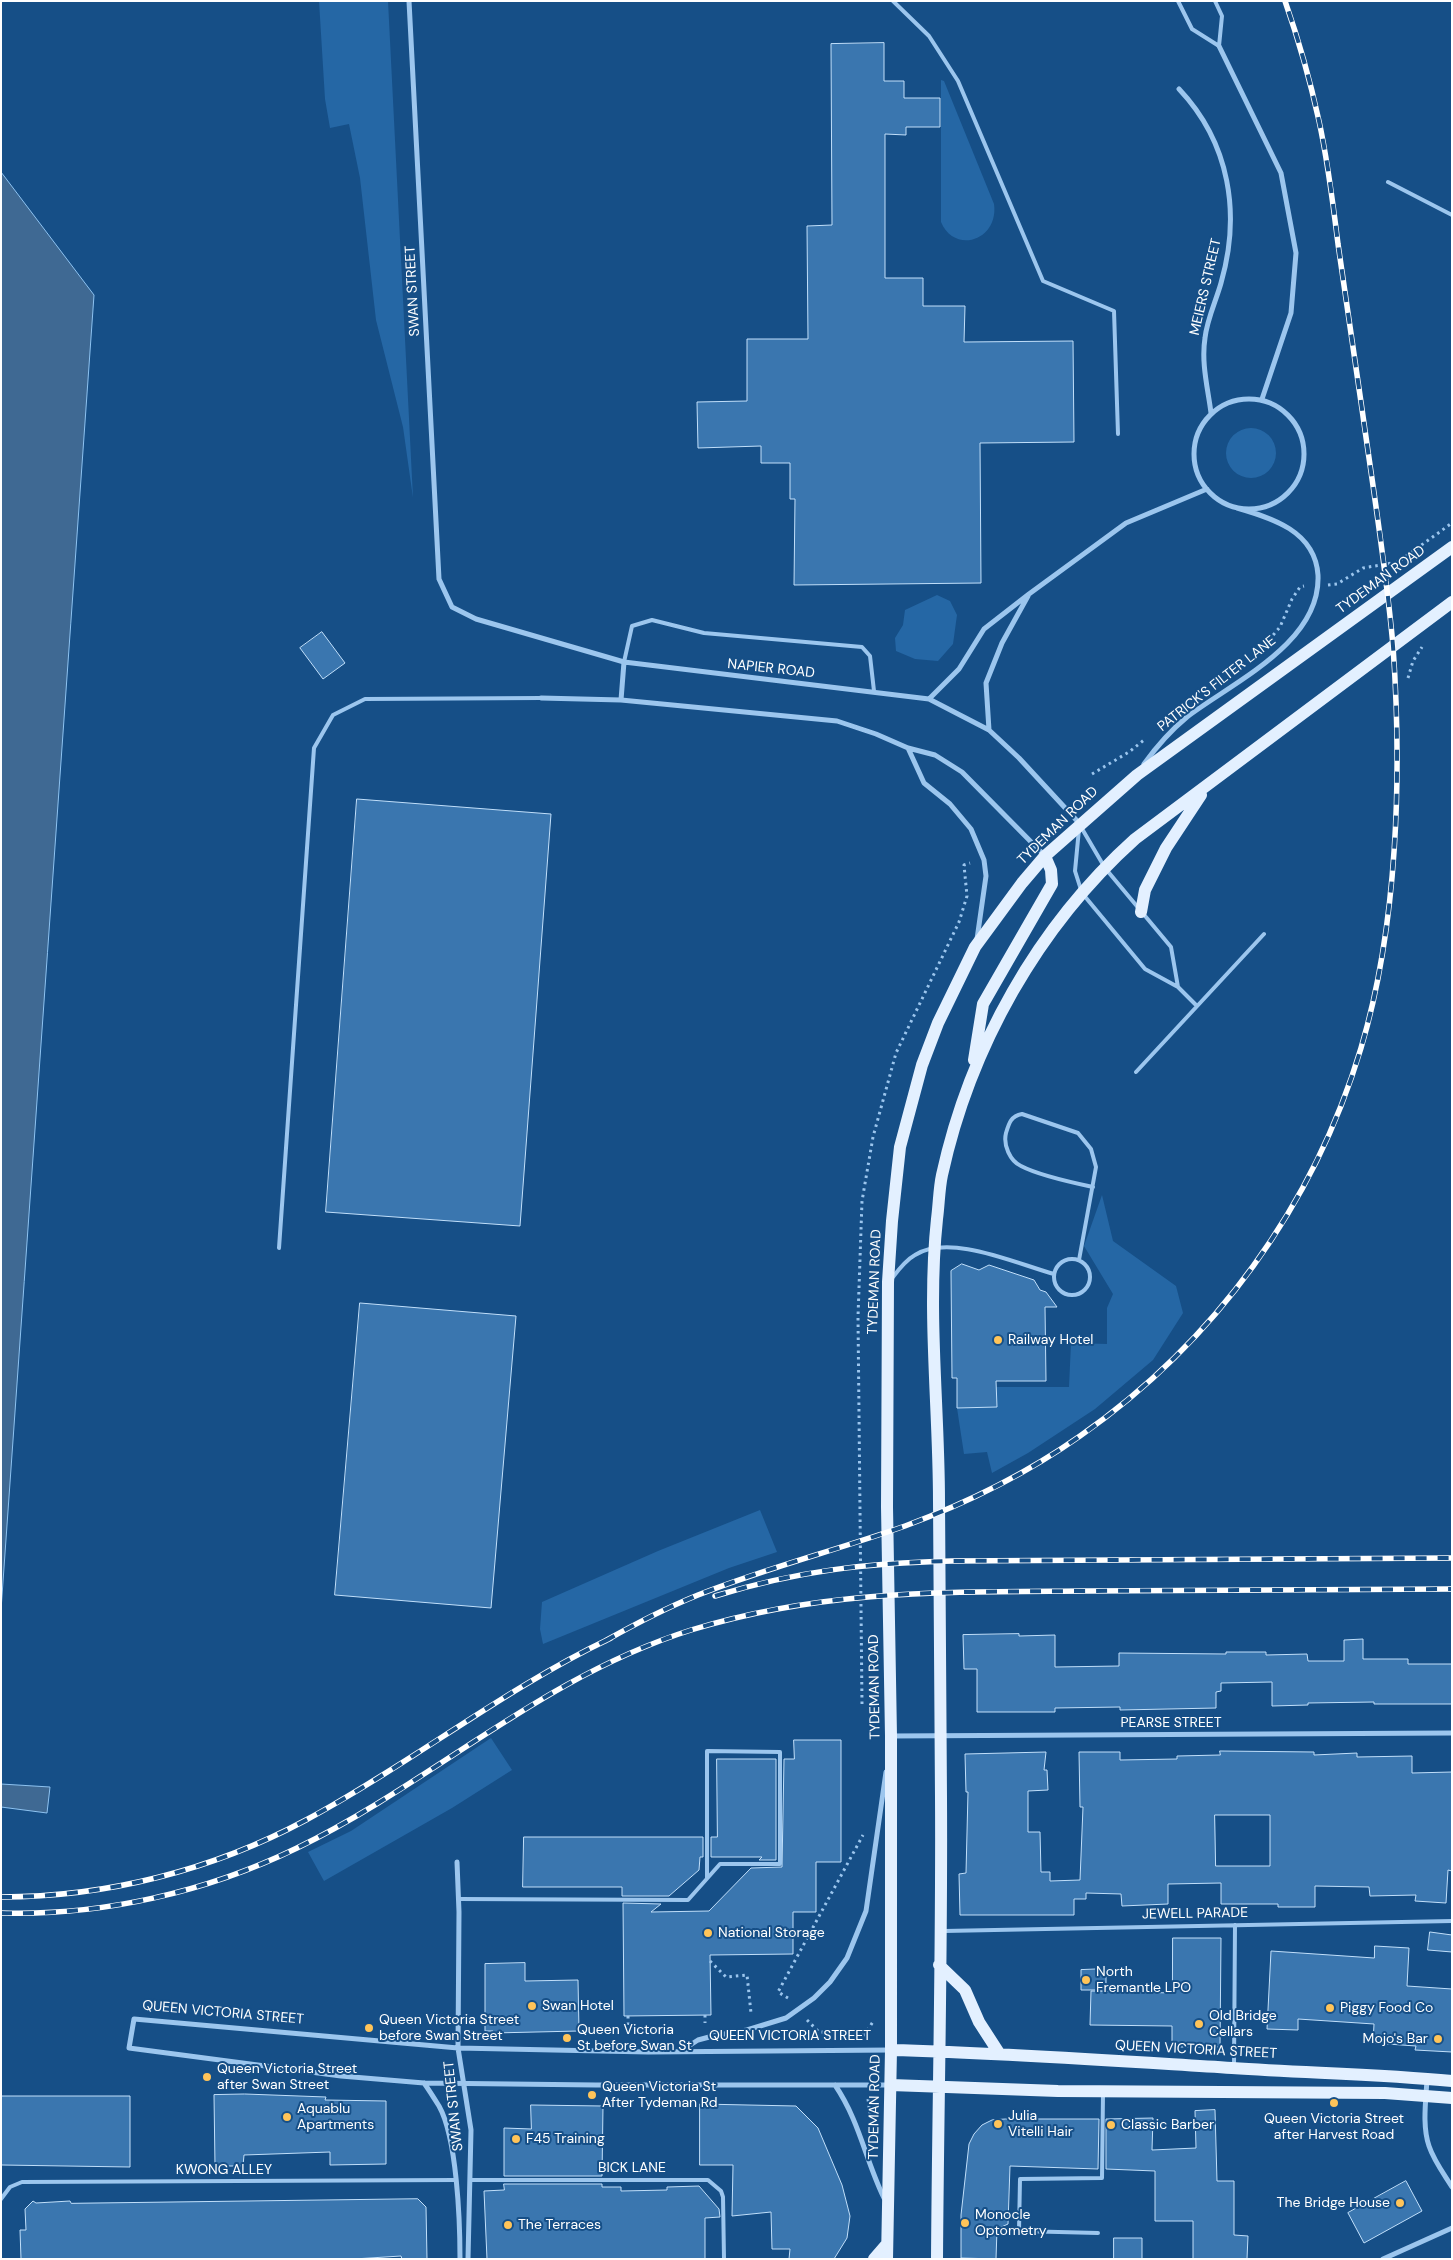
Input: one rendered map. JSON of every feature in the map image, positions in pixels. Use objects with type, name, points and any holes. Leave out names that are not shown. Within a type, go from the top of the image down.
[{"type":"main road","name":"TYDEMAN ROAD","points":[[887,2259],[891,2085],[887,1507],[888,1282],[900,1147],[910,1104],[938,1023],[975,947],[1022,882],[1045,856],[1137,775],[1452,547]]},
{"type":"main road","points":[[937,2259],[940,1965],[939,1472],[933,1302],[934,1248],[941,1178],[958,1112],[993,1028],[1016,986],[1054,928],[1105,868],[1135,839],[1452,602]]},
{"type":"main road","points":[[1141,912],[1145,890],[1166,848],[1206,786]]},
{"type":"main road","points":[[971,1078],[983,1004],[1052,884],[1051,870],[1045,856]]},
{"type":"main road","points":[[940,1965],[965,1990],[979,2022],[999,2053]]},
{"type":"main road","name":"QUEEN VICTORIA STREET","points":[[891,2050],[999,2053],[1452,2081]]},
{"type":"main road","name":"QUEEN VICTORIA STREET","points":[[891,2085],[1103,2091],[1368,2093],[1452,2098]]},
{"type":"main road","points":[[874,2259],[887,2244]]},
{"type":"street","name":"SWAN STREET","points":[[409,1],[439,579]]},
{"type":"street","points":[[1219,46],[1281,173],[1296,253],[1292,313],[1262,400]]},
{"type":"street","name":"MEIERS STREET","points":[[1180,89],[1195,106],[1215,144],[1227,174],[1232,210],[1230,246],[1205,337],[1204,357],[1212,413]]},
{"type":"street","points":[[1239,399],[1262,400],[1280,407],[1294,420],[1302,438],[1303,466],[1296,484],[1282,498],[1256,509],[1237,508],[1223,503],[1207,489],[1197,471],[1194,450],[1199,430],[1212,413],[1224,404],[1239,399]]},
{"type":"street","points":[[929,699],[959,669],[984,629],[1029,594],[1126,523],[1207,489]]},
{"type":"street","name":"PATRICK'S FILTER LANE","points":[[1137,775],[1155,749],[1171,731],[1277,653],[1308,616],[1315,600],[1318,586],[1317,570],[1315,559],[1308,546],[1286,525],[1237,508]]},
{"type":"street","name":"NAPIER ROAD","points":[[439,579],[452,607],[476,619],[624,662],[929,699],[989,730],[1019,758],[1080,824]]},
{"type":"street","points":[[989,730],[986,683],[1002,643],[1029,594]]},
{"type":"street","points":[[621,700],[624,662]]},
{"type":"street","points":[[541,698],[621,700],[837,721],[876,734],[908,748],[935,756],[962,772],[1045,856]]},
{"type":"street","points":[[908,748],[924,782],[950,804],[971,829],[984,860],[986,876],[975,947]]},
{"type":"street","name":"PEARSE STREET","points":[[890,1736],[1452,1733]]},
{"type":"street","points":[[680,2051],[698,2040],[747,2030],[786,2018],[814,1998],[830,1982],[847,1958],[866,1912],[890,1736]]},
{"type":"street","name":"SWAN STREET","points":[[457,1862],[459,1899],[458,2048],[471,2130],[468,2259]]},
{"type":"street","name":"QUEEN VICTORIA STREET","points":[[891,2050],[680,2051],[458,2048],[134,2019],[129,2048],[341,2076],[424,2083],[891,2085]]},
{"type":"street","points":[[1427,2078],[1426,2096],[1429,2146],[1452,2187]]},
{"type":"street","name":"SWAN STREET","points":[[424,2083],[439,2105],[447,2128],[459,2216],[460,2259]]},
{"type":"street","points":[[835,2085],[852,2113],[876,2181],[888,2205]]},
{"type":"street","points":[[1383,2259],[1452,2228]]},
{"type":"lane","points":[[893,1],[929,36],[958,81],[1043,281],[1114,311],[1118,434]]},
{"type":"lane","points":[[1178,1],[1192,29],[1219,46],[1222,16],[1215,1]]},
{"type":"lane","points":[[1388,182],[1452,215]]},
{"type":"lane","points":[[624,662],[632,626],[652,620],[704,633],[862,647],[870,656],[874,691]]},
{"type":"lane","points":[[279,1248],[314,748],[333,715],[365,699],[541,698]]},
{"type":"lane","points":[[1080,824],[1105,868],[1170,947],[1178,987]]},
{"type":"lane","points":[[1080,824],[1076,870],[1082,893],[1145,969],[1178,987],[1197,1006]]},
{"type":"lane","points":[[1136,1072],[1264,934]]},
{"type":"lane","points":[[1079,1260],[1093,1187],[1096,1167],[1091,1149],[1078,1134],[1022,1114],[1015,1115],[1008,1123],[1005,1137],[1009,1154],[1020,1166],[1093,1187]]},
{"type":"lane","points":[[888,1282],[915,1255],[934,1248],[979,1251],[1054,1274]]},
{"type":"lane","points":[[1079,1260],[1088,1268],[1090,1280],[1084,1291],[1080,1294],[1069,1296],[1063,1294],[1055,1286],[1055,1269],[1063,1261],[1079,1260]]},
{"type":"lane","points":[[459,1899],[688,1900],[720,1864],[780,1864],[780,1752],[707,1751],[707,1878]]},
{"type":"lane","name":"JEWELL PARADE","points":[[940,1931],[1452,1921]]},
{"type":"lane","points":[[1234,2068],[1235,1925]]},
{"type":"lane","points":[[1098,2233],[1019,2231],[1020,2179],[1102,2178],[1103,2091]]},
{"type":"lane","name":"KWONG ALLEY","points":[[1,2199],[10,2187],[22,2182],[455,2180]]},
{"type":"lane","name":"BICK LANE","points":[[471,2180],[708,2180],[721,2191],[723,2197],[724,2259]]},
{"type":"path","points":[[1408,678],[1413,661],[1425,643]]},
{"type":"path","points":[[788,1998],[778,1992],[863,1834]]},
{"type":"path","points":[[710,1961],[726,1977],[747,1975],[751,2013]]},
{"type":"path","points":[[705,2015],[706,2023]]},
{"type":"path","points":[[628,2016],[628,2030]]},
{"type":"path","points":[[807,2020],[819,2032],[864,2034],[876,2018]]},
{"type":"path","points":[[868,2099],[870,2114]]},
{"type":"path","points":[[863,2115],[876,2114]]},
{"type":"shaded area","points":[[319,1],[388,1],[413,498],[403,427],[376,320],[360,178],[349,124],[330,128],[325,99]]},
{"type":"shaded area","points":[[941,80],[944,81],[994,204],[994,216],[990,227],[975,239],[965,240],[956,238],[948,232],[941,222]]},
{"type":"shaded area","points":[[1,172],[94,295],[1,1610]]},
{"type":"shaded area","points":[[1246,428],[1256,428],[1269,435],[1276,448],[1276,458],[1269,471],[1256,478],[1246,478],[1237,474],[1230,467],[1226,458],[1226,448],[1230,439],[1237,432]]},
{"type":"shaded area","points":[[937,595],[950,601],[957,615],[953,644],[938,661],[915,659],[896,651],[895,638],[903,625],[905,610]]},
{"type":"shaded area","points":[[1102,1195],[1113,1241],[1176,1286],[1183,1313],[1153,1360],[1095,1409],[1028,1453],[992,1473],[987,1452],[964,1454],[957,1408],[997,1407],[996,1387],[1069,1387],[1071,1343],[1107,1344],[1107,1308],[1113,1294],[1084,1246]]},
{"type":"shaded area","points":[[760,1510],[777,1552],[729,1568],[543,1644],[540,1629],[542,1602],[658,1551]]},
{"type":"shaded area","points":[[491,1738],[512,1770],[452,1808],[324,1881],[308,1852],[351,1831]]},
{"type":"shaded area","points":[[1,1784],[50,1787],[47,1813],[1,1807]]},
{"type":"building","points":[[884,43],[884,81],[904,81],[904,98],[940,98],[940,127],[906,127],[906,135],[885,134],[885,278],[923,278],[923,306],[965,306],[964,342],[1073,341],[1074,442],[980,443],[981,583],[794,585],[795,499],[790,499],[790,463],[761,463],[761,446],[698,448],[697,402],[747,401],[747,339],[808,339],[807,226],[832,225],[831,44]]},
{"type":"building","points":[[322,632],[345,663],[323,679],[300,648]]},
{"type":"building","points":[[357,799],[551,814],[520,1226],[326,1212]]},
{"type":"building","name":"Railway Hotel","points":[[962,1264],[979,1270],[989,1265],[1034,1280],[1040,1290],[1046,1292],[1057,1307],[1045,1307],[1046,1381],[996,1381],[997,1407],[957,1408],[957,1378],[952,1378],[951,1271]]},
{"type":"building","points":[[360,1303],[516,1316],[491,1608],[335,1595]]},
{"type":"building","points":[[1019,1634],[1019,1636],[1055,1635],[1055,1667],[1119,1666],[1119,1653],[1226,1654],[1226,1652],[1266,1652],[1266,1655],[1307,1654],[1308,1661],[1344,1661],[1344,1640],[1363,1639],[1363,1659],[1408,1659],[1408,1664],[1452,1664],[1452,1704],[1374,1704],[1374,1702],[1308,1703],[1308,1705],[1272,1706],[1272,1682],[1221,1683],[1221,1691],[1216,1692],[1216,1708],[1120,1710],[1120,1707],[1055,1708],[1055,1712],[977,1712],[977,1669],[964,1669],[963,1635]]},
{"type":"building","name":"National Storage","points":[[794,1740],[841,1740],[841,1862],[816,1862],[816,1912],[793,1912],[793,1954],[710,1955],[711,2015],[624,2016],[623,1903],[661,1904],[651,1912],[709,1911],[751,1868],[782,1867],[784,1759],[794,1759]]},
{"type":"building","points":[[1220,1751],[1314,1752],[1314,1755],[1357,1753],[1357,1757],[1412,1756],[1412,1773],[1452,1772],[1452,1871],[1448,1870],[1446,1903],[1415,1901],[1416,1895],[1370,1896],[1369,1887],[1315,1886],[1315,1907],[1278,1907],[1278,1904],[1221,1904],[1221,1883],[1168,1884],[1168,1904],[1122,1906],[1121,1894],[1086,1893],[1086,1899],[1074,1899],[1074,1915],[960,1915],[959,1874],[966,1873],[968,1792],[966,1792],[965,1754],[1046,1752],[1044,1770],[1047,1770],[1048,1790],[1028,1791],[1028,1832],[1040,1832],[1041,1872],[1050,1872],[1050,1881],[1080,1880],[1083,1807],[1080,1807],[1079,1752],[1120,1752],[1120,1760],[1177,1759],[1177,1756],[1220,1755]],"holes":[[[1215,1815],[1270,1815],[1270,1866],[1216,1866]]]},
{"type":"building","points":[[717,1759],[776,1759],[776,1860],[759,1860],[762,1857],[711,1857],[711,1837],[717,1837]]},
{"type":"building","points":[[524,1837],[703,1837],[703,1857],[700,1857],[699,1870],[669,1896],[622,1896],[622,1887],[523,1887]]},
{"type":"building","points":[[1430,1932],[1452,1935],[1452,1952],[1428,1950]]},
{"type":"building","points":[[1173,1938],[1221,1938],[1220,2047],[1172,2047],[1172,2026],[1090,2025],[1091,1991],[1172,1993]]},
{"type":"building","points":[[1375,1946],[1409,1948],[1407,1986],[1452,1989],[1452,2052],[1415,2050],[1416,2046],[1373,2043],[1374,2024],[1298,2019],[1298,2030],[1267,2029],[1271,1951],[1374,1958]]},
{"type":"building","name":"Swan Hotel","points":[[525,1963],[525,1981],[578,1980],[579,2031],[493,2033],[493,2031],[485,2031],[485,1964]]},
{"type":"building","points":[[1106,1969],[1106,1990],[1081,1990],[1081,1970]]},
{"type":"building","points":[[245,2094],[326,2097],[325,2100],[386,2101],[386,2164],[330,2165],[330,2152],[244,2155],[243,2166],[215,2166],[214,2095]]},
{"type":"building","points":[[1,2096],[130,2096],[130,2167],[1,2165]]},
{"type":"building","points":[[700,2104],[796,2106],[818,2128],[842,2185],[850,2216],[847,2238],[834,2259],[789,2259],[790,2249],[772,2249],[771,2212],[732,2216],[733,2165],[700,2165]]},
{"type":"building","points":[[531,2105],[603,2106],[602,2176],[504,2176],[504,2128],[531,2129]]},
{"type":"building","points":[[1215,2110],[1217,2181],[1234,2181],[1234,2235],[1248,2236],[1247,2259],[1193,2259],[1193,2221],[1155,2221],[1155,2171],[1106,2169],[1106,2119],[1153,2118],[1152,2150],[1196,2148],[1195,2111]]},
{"type":"building","points":[[1099,2119],[1098,2169],[1010,2166],[1008,2224],[997,2229],[996,2259],[961,2258],[961,2215],[969,2144],[974,2134],[982,2125],[992,2120]]},
{"type":"building","points":[[1406,2181],[1422,2211],[1364,2243],[1348,2213]]},
{"type":"building","points":[[504,2184],[602,2184],[602,2187],[621,2187],[621,2191],[667,2190],[667,2187],[699,2186],[719,2209],[720,2217],[705,2218],[705,2259],[487,2259],[484,2191],[504,2190]]},
{"type":"building","points":[[418,2199],[426,2207],[427,2259],[402,2259],[401,2256],[354,2259],[21,2259],[20,2230],[26,2230],[25,2209],[33,2201],[36,2203],[70,2201],[71,2203]]},
{"type":"building","points":[[1114,2238],[1142,2238],[1142,2259],[1114,2259]]},
{"type":"railway","points":[[605,1641],[651,1616],[698,1595],[749,1576],[905,1526],[951,1508],[996,1487],[1039,1463],[1080,1436],[1129,1399],[1174,1358],[1216,1313],[1254,1266],[1287,1215],[1316,1162],[1341,1106],[1361,1048],[1373,1000],[1383,951],[1390,900],[1397,797],[1396,695],[1393,646],[1383,557],[1328,167],[1312,91],[1285,1]]},
{"type":"railway","points":[[715,1596],[803,1574],[861,1566],[920,1562],[1452,1558]]},
{"type":"railway","points":[[1,1913],[77,1910],[153,1898],[190,1889],[263,1864],[347,1821],[537,1702],[586,1674],[637,1650],[691,1630],[741,1617],[838,1600],[886,1595],[935,1593],[1452,1589]]},
{"type":"railway","points":[[1,1897],[41,1896],[120,1886],[197,1866],[271,1838],[345,1798],[533,1680],[611,1638]]},
{"type":"place","name":"Railway Hotel","points":[[998,1340]]},
{"type":"place","name":"National Storage","points":[[708,1933]]},
{"type":"place","name":"North Fremantle LPO","points":[[1086,1980]]},
{"type":"place","name":"Swan Hotel","points":[[532,2006]]},
{"type":"place","name":"Piggy Food Co","points":[[1330,2008]]},
{"type":"place","name":"Old Bridge Cellars","points":[[1199,2024]]},
{"type":"place","name":"Queen Victoria Street before Swan Street","points":[[369,2028]]},
{"type":"place","name":"Queen Victoria St before Swan St","points":[[567,2038]]},
{"type":"place","name":"Mojo's Bar","points":[[1438,2039]]},
{"type":"place","name":"Queen Victoria Street after Swan Street","points":[[207,2077]]},
{"type":"place","name":"Queen Victoria St After Tydeman Rd","points":[[592,2095]]},
{"type":"place","name":"Queen Victoria Street after Harvest Road","points":[[1334,2103]]},
{"type":"place","name":"Aquablu Apartments","points":[[287,2117]]},
{"type":"place","name":"Julia Vitelli Hair","points":[[998,2124]]},
{"type":"place","name":"Classic Barber","points":[[1111,2125]]},
{"type":"place","name":"F45 Training","points":[[516,2139]]},
{"type":"place","name":"The Bridge House","points":[[1400,2203]]},
{"type":"place","name":"Monocle Optometry","points":[[965,2223]]},
{"type":"place","name":"The Terraces","points":[[508,2225]]}]
